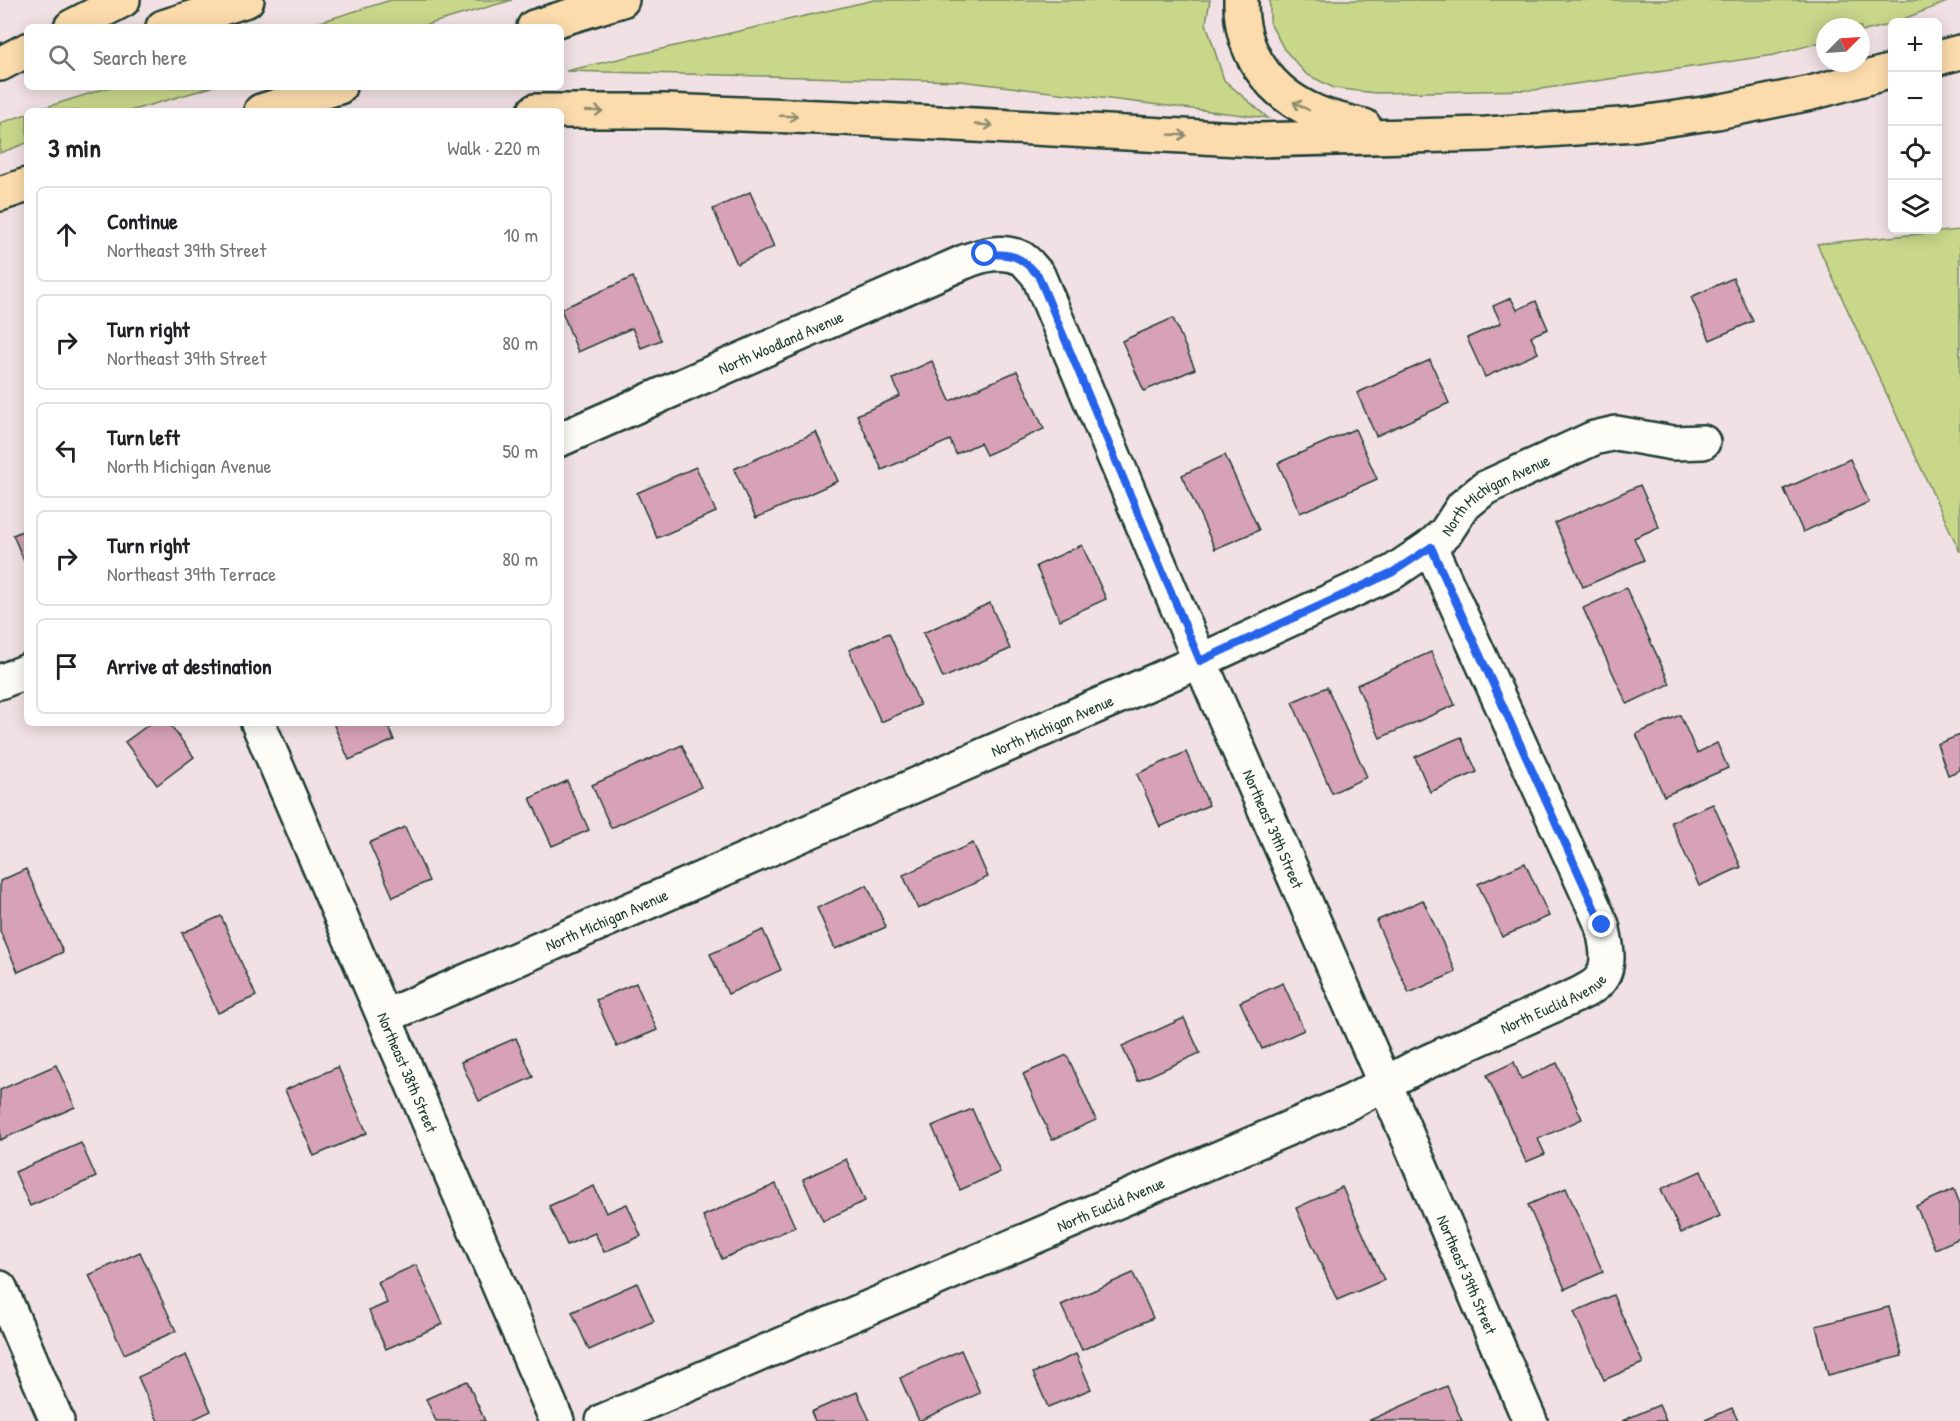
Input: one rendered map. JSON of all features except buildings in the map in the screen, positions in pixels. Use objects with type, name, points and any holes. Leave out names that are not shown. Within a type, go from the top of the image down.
[{"type":"highway","points":[[77,24],[123,0]]},
{"type":"highway","points":[[172,24],[247,0]]},
{"type":"highway","points":[[544,24],[622,0]]},
{"type":"highway","points":[[1241,0],[1245,33],[1255,60],[1272,84],[1293,102],[1316,113],[1397,135]]},
{"type":"highway","points":[[0,64],[24,52]]},
{"type":"highway","points":[[1942,57],[1960,52]]},
{"type":"highway","points":[[0,80],[24,72]]},
{"type":"highway","points":[[564,111],[665,111],[843,118],[1258,140],[1486,134],[1635,124],[1717,112],[1811,93],[1889,72]]},
{"type":"highway","points":[[271,108],[329,90]]},
{"type":"highway","points":[[0,194],[24,186]]},
{"type":"street","name":"North Woodland Avenue","points":[[564,438],[964,262],[985,254],[1003,254]]},
{"type":"street","name":"Northeast 39th Street","points":[[1003,254],[1022,259],[1038,275],[1200,661],[1530,1421]]},
{"type":"street","name":"North Michigan Avenue","points":[[384,1017],[1200,661],[1393,572],[1431,547],[1446,532],[1463,506],[1485,488],[1594,438],[1616,433],[1673,443],[1702,442]]},
{"type":"street","name":"North Euclid Avenue","points":[[603,1421],[1350,1102],[1418,1066],[1577,995],[1597,983],[1607,969],[1602,925],[1431,547]]},
{"type":"street","points":[[0,682],[24,672]]},
{"type":"street","name":"Northeast 38th Street","points":[[259,726],[557,1421]]},
{"type":"street","points":[[0,1288],[57,1421]]},
{"type":"green space","points":[[391,0],[512,0],[429,24],[314,24]]},
{"type":"green space","points":[[874,0],[1210,0],[1206,23],[1224,80],[1268,118],[960,81],[566,71]]},
{"type":"green space","points":[[1270,0],[1952,0],[1906,18],[1888,18],[1888,25],[1870,30],[1870,18],[1816,18],[1816,43],[1774,55],[1534,90],[1375,93],[1334,88],[1306,74],[1284,49],[1270,23]]},
{"type":"green space","points":[[100,90],[202,90],[140,108],[44,108]]},
{"type":"green space","points":[[24,115],[24,144],[0,153],[0,123]]},
{"type":"green space","points":[[1960,230],[1960,552],[1817,244],[1919,234],[1942,234],[1942,232]]},
{"type":"route","points":[[985,254],[1003,254],[1022,259],[1038,275],[1200,661],[1393,572],[1431,547],[1602,925]]}]
